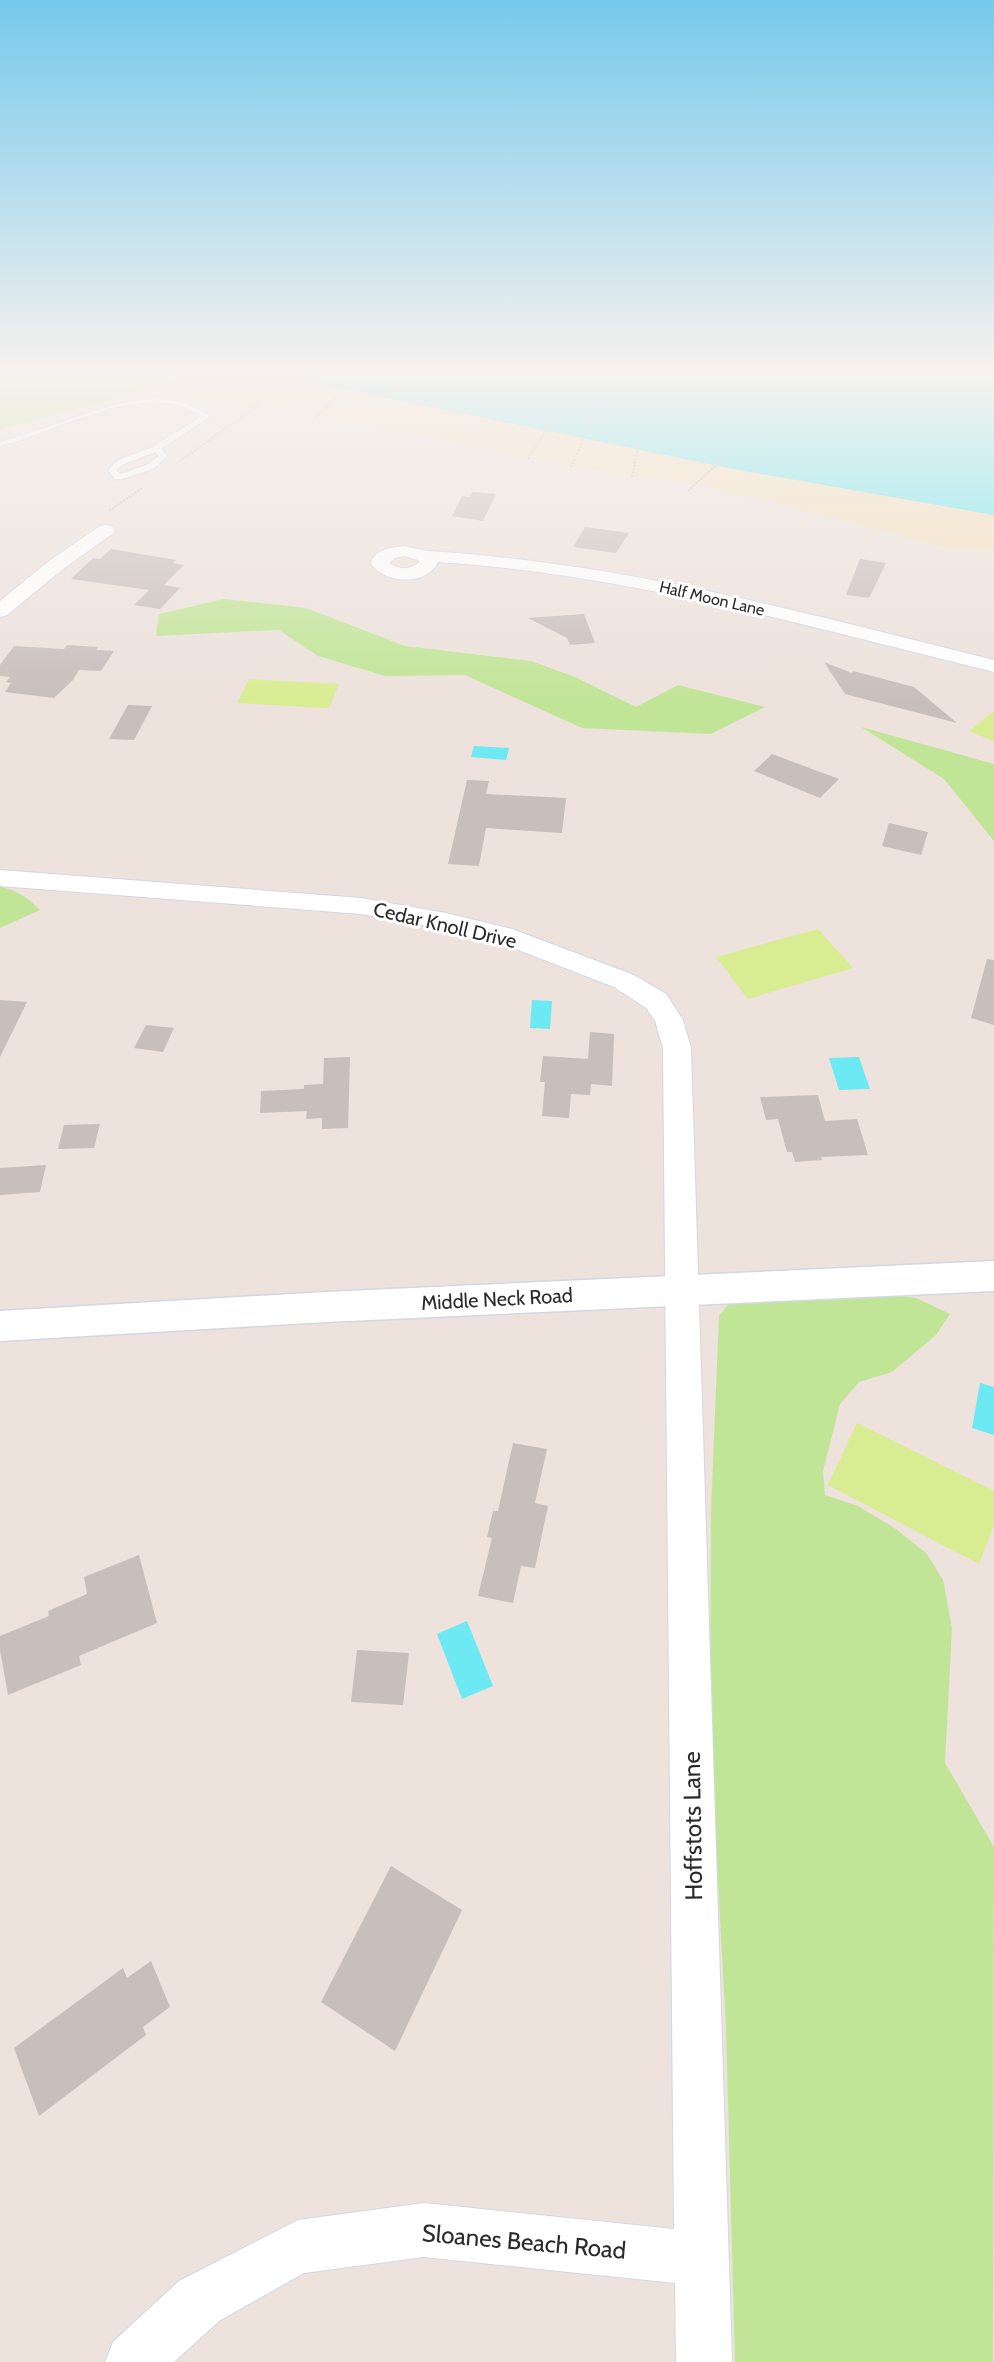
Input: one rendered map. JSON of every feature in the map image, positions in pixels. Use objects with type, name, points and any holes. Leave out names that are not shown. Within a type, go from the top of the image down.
[{"type":"street","points":[[0,611],[105,523]]},
{"type":"street","name":"Half Moon Lane","points":[[426,556],[509,562],[630,580],[785,614],[994,666]]},
{"type":"street","name":"Cedar Knoll Drive","points":[[0,878],[361,906],[446,921],[512,938],[624,981],[656,1001],[669,1020],[677,1048],[682,1290]]},
{"type":"street","name":"Middle Neck Road","points":[[0,1326],[326,1307],[994,1276]]},
{"type":"street","name":"Hoffstots Lane","points":[[682,1290],[704,2362]]},
{"type":"street","name":"Sloanes Beach Road","points":[[133,2362],[199,2301],[298,2247],[424,2230],[701,2259]]},
{"type":"lane","points":[[112,487],[115,481]]},
{"type":"path","points":[[688,491],[699,481]]},
{"type":"path","points":[[105,523],[150,482]]},
{"type":"green space","points":[[224,599],[306,608],[405,646],[531,661],[575,677],[636,707],[678,685],[765,707],[711,734],[582,728],[465,675],[385,676],[318,656],[279,630],[156,636],[159,614]]},
{"type":"green space","points":[[249,679],[339,684],[329,708],[237,703]]},
{"type":"green space","points":[[994,711],[994,741],[969,731]]},
{"type":"green space","points":[[861,727],[994,764],[994,841],[944,779]]},
{"type":"green space","points":[[0,887],[22,895],[40,910],[0,928]]},
{"type":"green space","points":[[818,929],[853,968],[748,999],[716,957]]},
{"type":"green space","points":[[874,1293],[916,1298],[950,1314],[936,1335],[892,1372],[859,1382],[840,1404],[823,1471],[825,1495],[858,1506],[896,1529],[927,1554],[943,1580],[952,1628],[945,1763],[994,1847],[993,2362],[735,2362],[726,2028],[710,1736],[711,1511],[719,1316],[731,1301]]},
{"type":"green space","points":[[857,1423],[994,1491],[994,1525],[979,1564],[828,1485]]},
{"type":"sand","points":[[671,481],[802,481],[994,515],[994,551],[950,548],[703,486]]},
{"type":"water","points":[[802,481],[994,481],[994,515]]},
{"type":"water","points":[[474,746],[509,748],[506,760],[471,757]]},
{"type":"water","points":[[532,1000],[552,1001],[550,1029],[530,1028]]},
{"type":"water","points":[[859,1057],[870,1089],[839,1090],[829,1058]]},
{"type":"water","points":[[980,1383],[994,1387],[994,1435],[972,1428]]},
{"type":"water","points":[[467,1621],[493,1686],[462,1699],[437,1634]]},
{"type":"building","points":[[472,492],[496,494],[483,521],[452,516],[462,496],[470,497]]},
{"type":"building","points":[[585,527],[629,533],[616,553],[573,547]]},
{"type":"building","points":[[111,549],[176,560],[173,563],[184,565],[164,585],[180,588],[160,609],[134,605],[149,590],[71,579],[93,558],[100,559]]},
{"type":"building","points":[[860,559],[886,563],[869,598],[846,595]]},
{"type":"building","points":[[584,614],[595,643],[570,645],[567,638],[528,618]]},
{"type":"building","points":[[67,645],[98,647],[96,650],[114,651],[101,671],[79,670],[73,680],[54,698],[5,692],[11,683],[6,682],[10,677],[0,676],[0,665],[14,646],[64,649]]},
{"type":"building","points":[[824,662],[852,673],[853,671],[914,687],[957,723],[845,694]]},
{"type":"building","points":[[128,705],[152,706],[134,740],[109,739]]},
{"type":"building","points":[[772,754],[839,779],[820,798],[754,771]]},
{"type":"building","points":[[467,780],[489,781],[486,794],[566,798],[562,833],[486,828],[479,866],[448,864]]},
{"type":"building","points":[[889,823],[928,832],[921,855],[882,846]]},
{"type":"building","points":[[987,959],[994,960],[994,1025],[971,1018]]},
{"type":"building","points":[[0,1000],[27,1002],[0,1057]]},
{"type":"building","points":[[146,1025],[174,1028],[163,1052],[134,1048]]},
{"type":"building","points":[[590,1032],[614,1034],[612,1086],[591,1084],[590,1095],[571,1094],[569,1118],[542,1116],[545,1082],[540,1082],[543,1056],[588,1059]]},
{"type":"building","points":[[350,1057],[348,1128],[322,1129],[322,1118],[306,1119],[307,1111],[260,1113],[261,1091],[304,1089],[304,1085],[323,1084],[324,1058]]},
{"type":"building","points":[[818,1095],[825,1121],[857,1119],[868,1155],[821,1157],[822,1160],[795,1162],[792,1152],[787,1152],[778,1119],[766,1120],[760,1097]]},
{"type":"building","points":[[100,1124],[94,1148],[58,1149],[64,1125]]},
{"type":"building","points":[[46,1165],[40,1192],[0,1195],[0,1168]]},
{"type":"building","points":[[513,1443],[547,1449],[535,1503],[548,1506],[535,1568],[521,1566],[513,1603],[478,1596],[492,1538],[487,1537],[493,1511],[498,1511]]},
{"type":"building","points":[[139,1555],[157,1623],[79,1656],[81,1665],[8,1695],[0,1650],[0,1636],[49,1616],[48,1611],[87,1594],[84,1577]]},
{"type":"building","points":[[357,1650],[409,1653],[403,1705],[351,1702]]},
{"type":"building","points":[[391,1866],[462,1910],[395,2051],[321,2002]]},
{"type":"building","points":[[151,1961],[170,2007],[143,2027],[146,2035],[39,2116],[14,2048],[123,1968],[127,1978]]}]
